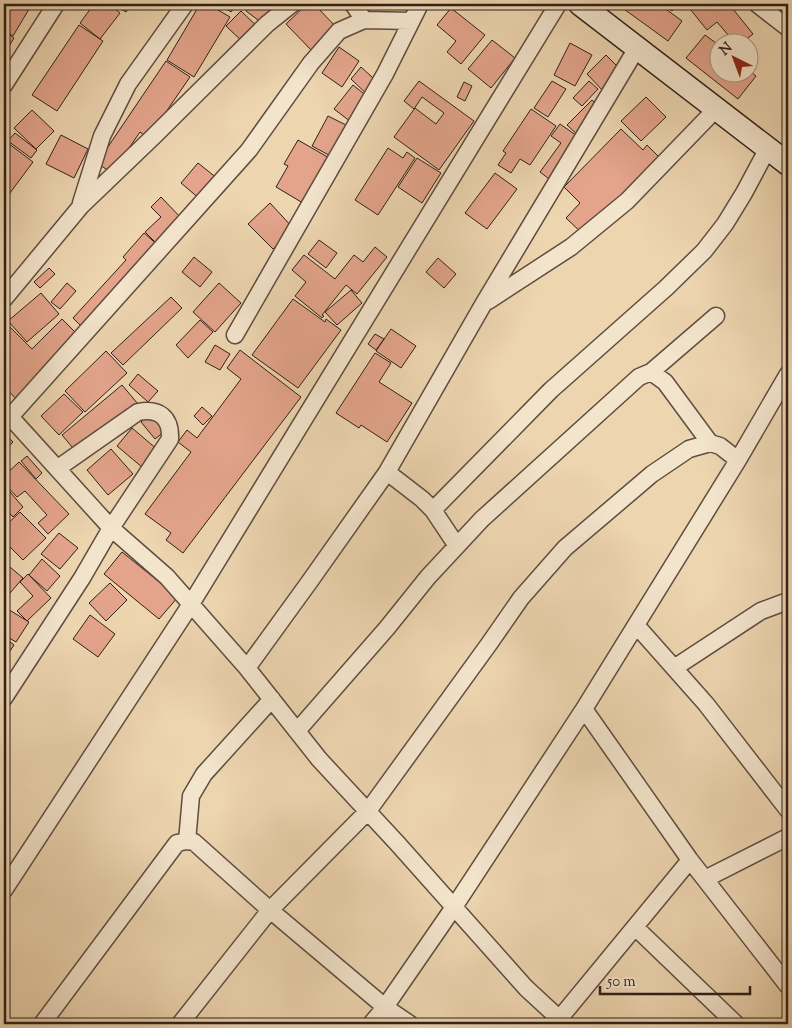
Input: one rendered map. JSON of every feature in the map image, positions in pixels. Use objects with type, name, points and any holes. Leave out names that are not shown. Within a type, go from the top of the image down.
[{"type":"street","points":[[4,85],[56,4]]},
{"type":"street","points":[[81,206],[102,136],[128,84],[185,4]]},
{"type":"street","points":[[4,299],[81,206],[267,24],[292,4]]},
{"type":"street","points":[[353,4],[364,20]]},
{"type":"street","points":[[235,335],[385,74],[420,4]]},
{"type":"street","points":[[4,890],[191,604],[558,4]]},
{"type":"street","points":[[580,4],[788,164]]},
{"type":"street","points":[[757,4],[788,28]]},
{"type":"street","points":[[411,21],[364,20],[339,31],[311,63],[249,150],[7,414],[111,528],[167,577],[247,668],[319,759],[526,988],[560,1023],[690,860]]},
{"type":"street","points":[[247,668],[386,472],[484,303],[637,48]]},
{"type":"street","points":[[484,303],[571,247],[626,201],[716,108]]},
{"type":"street","points":[[433,510],[552,390],[666,288],[704,251],[725,224],[768,148]]},
{"type":"street","points":[[297,731],[387,628],[428,577],[482,519],[640,377],[651,372],[716,316]]},
{"type":"street","points":[[651,372],[664,382],[710,443]]},
{"type":"street","points":[[371,1024],[385,1007],[454,907],[584,709],[738,460],[788,374]]},
{"type":"street","points":[[4,698],[82,578],[111,528],[170,439],[170,427],[164,418],[156,412],[147,410],[138,412],[58,468]]},
{"type":"street","points":[[180,1024],[270,910],[368,811],[521,598],[565,548],[652,474],[689,448],[710,443],[720,446],[738,460]]},
{"type":"street","points":[[386,472],[422,499],[433,510],[457,546]]},
{"type":"street","points":[[674,668],[761,611],[788,601]]},
{"type":"street","points":[[636,625],[706,704],[788,810]]},
{"type":"street","points":[[187,840],[191,796],[204,774],[272,699]]},
{"type":"street","points":[[584,709],[690,860],[788,986]]},
{"type":"street","points":[[705,879],[788,837]]},
{"type":"street","points":[[42,1024],[177,843],[187,840],[194,842],[270,910],[385,1007],[410,1024]]},
{"type":"street","points":[[636,927],[736,1024]]},
{"type":"building","points":[[4,4],[32,4],[13,36],[4,30]]},
{"type":"building","points":[[94,4],[109,4],[120,13],[100,39],[80,23]]},
{"type":"building","points":[[112,4],[131,4],[126,12]]},
{"type":"building","points":[[200,4],[208,4],[230,17],[194,77],[167,60]]},
{"type":"building","points":[[219,4],[236,4],[231,12]]},
{"type":"building","points":[[251,4],[275,4],[262,23],[246,11]]},
{"type":"building","points":[[307,4],[314,4],[337,28],[313,52],[286,24]]},
{"type":"building","points":[[617,4],[659,4],[682,21],[668,41]]},
{"type":"building","points":[[663,4],[678,4],[672,11]]},
{"type":"building","points":[[686,4],[729,4],[751,32],[726,32],[717,22],[707,30]]},
{"type":"building","points":[[451,8],[485,35],[461,64],[447,52],[456,41],[437,25]]},
{"type":"building","points":[[241,11],[262,31],[247,46],[226,26]]},
{"type":"building","points":[[79,25],[103,41],[57,111],[32,95]]},
{"type":"building","points":[[4,31],[14,38],[4,54]]},
{"type":"building","points":[[705,35],[710,39],[710,77],[686,58]]},
{"type":"building","points":[[492,40],[515,58],[491,88],[468,69]]},
{"type":"building","points":[[570,43],[592,55],[575,86],[554,75]]},
{"type":"building","points":[[339,47],[359,61],[342,87],[322,73]]},
{"type":"building","points":[[606,55],[623,72],[604,92],[587,74]]},
{"type":"building","points":[[166,61],[190,77],[148,138],[140,132],[129,148],[138,154],[121,179],[97,163]]},
{"type":"building","points":[[361,67],[383,87],[372,99],[351,79]]},
{"type":"building","points":[[419,81],[474,121],[439,170],[394,137],[415,108],[436,124],[444,113],[422,97],[414,109],[404,101]]},
{"type":"building","points":[[552,81],[566,89],[548,117],[534,108]]},
{"type":"building","points":[[589,81],[598,89],[582,106],[573,98]]},
{"type":"building","points":[[464,82],[472,86],[465,101],[457,97]]},
{"type":"building","points":[[716,82],[751,82],[738,99]]},
{"type":"building","points":[[353,85],[374,102],[355,125],[334,109]]},
{"type":"building","points":[[646,97],[666,117],[641,141],[621,121]]},
{"type":"building","points":[[592,100],[604,112],[579,136],[567,125]]},
{"type":"building","points":[[531,109],[556,126],[530,165],[520,159],[511,173],[498,165],[506,153],[503,151]]},
{"type":"building","points":[[32,110],[54,131],[36,149],[14,128]]},
{"type":"building","points":[[328,116],[354,129],[338,160],[312,146]]},
{"type":"building","points":[[560,124],[583,140],[553,182],[540,172],[561,143],[551,136]]},
{"type":"building","points":[[621,129],[643,150],[647,145],[662,160],[586,237],[566,218],[580,203],[564,187]]},
{"type":"building","points":[[15,133],[37,150],[31,158],[8,141]]},
{"type":"building","points":[[61,135],[88,149],[74,178],[46,164]]},
{"type":"building","points":[[298,140],[331,159],[313,209],[276,187],[288,166],[284,164]]},
{"type":"building","points":[[8,143],[33,162],[4,201],[4,149]]},
{"type":"building","points":[[388,148],[403,158],[407,152],[415,158],[378,215],[355,200]]},
{"type":"building","points":[[417,158],[441,173],[422,203],[398,187]]},
{"type":"building","points":[[198,163],[218,179],[201,200],[181,183]]},
{"type":"building","points":[[495,173],[517,189],[487,229],[465,213]]},
{"type":"building","points":[[161,197],[183,220],[157,244],[145,232],[161,217],[151,207]]},
{"type":"building","points":[[270,203],[294,229],[273,249],[248,224]]},
{"type":"building","points":[[144,233],[160,247],[84,329],[73,318],[126,260],[123,257]]},
{"type":"building","points":[[319,240],[337,253],[326,268],[308,254]]},
{"type":"building","points":[[375,247],[387,257],[357,294],[346,285],[322,315],[324,316],[322,318],[295,296],[306,282],[292,270],[304,255],[335,279],[354,255],[363,262]]},
{"type":"building","points":[[194,257],[212,272],[200,287],[182,272]]},
{"type":"building","points":[[438,258],[456,274],[444,288],[426,272]]},
{"type":"building","points":[[49,268],[55,274],[40,288],[34,282]]},
{"type":"building","points":[[67,283],[76,291],[60,309],[51,302]]},
{"type":"building","points":[[219,283],[241,303],[215,332],[193,312]]},
{"type":"building","points":[[351,290],[362,303],[337,325],[325,312]]},
{"type":"building","points":[[41,293],[59,314],[27,342],[8,321]]},
{"type":"building","points":[[171,297],[182,308],[123,365],[111,353]]},
{"type":"building","points":[[293,299],[325,322],[326,319],[341,330],[298,388],[252,355]]},
{"type":"building","points":[[62,319],[81,338],[17,400],[4,386],[4,329],[8,325],[32,349]]},
{"type":"building","points":[[200,320],[213,332],[188,358],[176,345]]},
{"type":"building","points":[[391,329],[416,346],[401,368],[376,351]]},
{"type":"building","points":[[375,334],[384,339],[376,350],[368,344]]},
{"type":"building","points":[[215,345],[230,354],[220,370],[205,362]]},
{"type":"building","points":[[240,350],[301,397],[183,553],[166,540],[171,533],[145,514],[191,452],[178,442],[187,430],[197,438],[241,379],[227,368]]},
{"type":"building","points":[[106,351],[127,373],[85,412],[65,391]]},
{"type":"building","points":[[375,353],[391,363],[379,382],[412,403],[387,442],[361,425],[359,428],[336,413]]},
{"type":"building","points":[[138,374],[158,391],[148,402],[129,385]]},
{"type":"building","points":[[122,385],[138,404],[78,454],[62,435]]},
{"type":"building","points":[[64,394],[83,412],[59,435],[41,416]]},
{"type":"building","points":[[202,407],[212,416],[203,425],[194,416]]},
{"type":"building","points":[[150,414],[164,432],[155,439],[141,422]]},
{"type":"building","points":[[132,428],[158,450],[143,468],[117,446]]},
{"type":"building","points":[[4,433],[13,442],[4,451]]},
{"type":"building","points":[[111,449],[133,474],[108,495],[87,470]]},
{"type":"building","points":[[27,456],[42,473],[36,479],[21,461]]},
{"type":"building","points":[[19,462],[69,514],[48,534],[38,523],[47,515],[25,491],[17,497],[4,483],[4,476]]},
{"type":"building","points":[[4,485],[23,507],[13,517],[4,507]]},
{"type":"building","points":[[20,512],[46,538],[23,560],[4,541],[4,527]]},
{"type":"building","points":[[59,533],[78,548],[60,569],[41,554]]},
{"type":"building","points":[[122,552],[178,597],[159,619],[104,574]]},
{"type":"building","points":[[42,559],[60,576],[47,591],[29,575]]},
{"type":"building","points":[[4,562],[23,578],[4,600]]},
{"type":"building","points":[[28,574],[51,598],[27,621],[17,611],[33,596],[20,582]]},
{"type":"building","points":[[110,583],[127,600],[106,621],[89,603]]},
{"type":"building","points":[[6,608],[29,622],[16,642],[4,635],[4,612]]},
{"type":"building","points":[[90,615],[115,634],[98,657],[73,639]]},
{"type":"building","points":[[4,637],[14,645],[4,660]]}]
